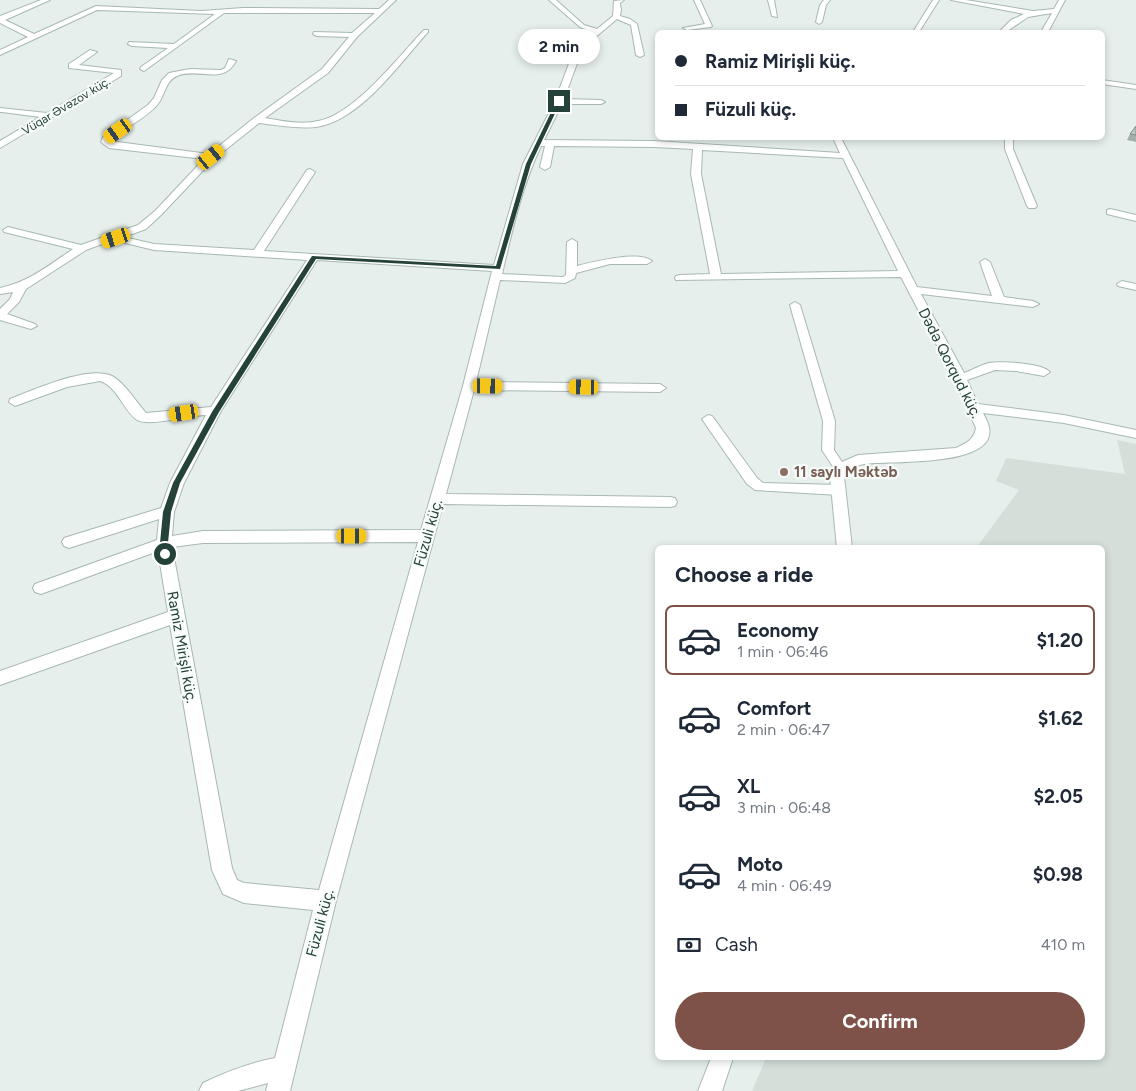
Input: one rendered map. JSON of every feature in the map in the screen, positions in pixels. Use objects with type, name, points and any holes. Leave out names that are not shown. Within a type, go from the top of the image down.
[{"type":"street","points":[[34,37],[4,26],[1,18],[47,0]]},
{"type":"street","points":[[0,53],[113,0]]},
{"type":"street","points":[[144,69],[237,0]]},
{"type":"street","points":[[259,10],[270,0]]},
{"type":"street","points":[[0,291],[21,287],[34,281],[82,248],[116,238],[138,229],[149,221],[211,157],[257,120],[325,71],[354,36],[393,0]]},
{"type":"street","points":[[552,0],[582,26],[597,31]]},
{"type":"street","points":[[617,0],[618,14],[616,17],[628,20],[634,24],[640,55]]},
{"type":"street","points":[[687,28],[709,26],[697,0]]},
{"type":"street","points":[[772,0],[775,16]]},
{"type":"street","points":[[820,22],[823,5],[827,0]]},
{"type":"street","points":[[917,30],[936,0]]},
{"type":"street","points":[[954,0],[1033,14]]},
{"type":"street","points":[[1046,30],[1054,11],[1062,0]]},
{"type":"street","points":[[9,8],[18,10]]},
{"type":"street","points":[[96,8],[201,12],[259,10],[382,11]]},
{"type":"street","points":[[1004,30],[1014,21],[1033,14],[1054,11]]},
{"type":"street","name":"Füzuli küç.","points":[[280,1080],[326,901],[469,386],[519,192],[544,143],[575,58],[583,45],[597,31],[616,17]]},
{"type":"street","points":[[257,120],[312,125],[328,121],[360,100],[426,31]]},
{"type":"street","points":[[316,34],[354,36]]},
{"type":"street","points":[[132,44],[175,46]]},
{"type":"street","name":"Vüqar Əvəzov küç.","points":[[2,143],[118,74],[118,72],[114,71],[72,66],[93,52]]},
{"type":"street","points":[[211,157],[109,145],[105,142],[106,139],[158,100],[167,78],[170,76],[177,73],[222,72],[228,69],[232,61]]},
{"type":"street","points":[[1105,82],[1136,87]]},
{"type":"street","points":[[559,101],[601,102]]},
{"type":"street","points":[[2,110],[50,116]]},
{"type":"street","name":"Dədə Qorqud küç.","points":[[838,140],[904,274],[960,378],[983,428],[981,438],[972,446],[960,452],[944,455],[858,460],[840,468]]},
{"type":"street","points":[[1008,140],[1009,149],[1032,206]]},
{"type":"street","points":[[545,167],[544,143],[657,141],[698,146],[847,156]]},
{"type":"street","points":[[698,146],[696,174],[716,278]]},
{"type":"street","points":[[257,253],[310,172]]},
{"type":"street","points":[[1110,212],[1136,218]]},
{"type":"street","points":[[8,230],[82,248]]},
{"type":"street","points":[[116,238],[154,247],[314,257],[497,272],[565,280],[570,276],[571,271],[572,242]]},
{"type":"street","name":"Ramiz Mirişli küç.","points":[[314,257],[215,412],[176,483],[167,512],[164,543],[222,870],[230,887],[244,893],[326,901]]},
{"type":"street","points":[[571,271],[610,261],[647,261]]},
{"type":"street","points":[[984,262],[998,299]]},
{"type":"street","points":[[680,278],[904,274]]},
{"type":"street","points":[[1122,284],[1136,287]]},
{"type":"street","points":[[21,287],[15,300],[0,315],[31,326]]},
{"type":"street","points":[[913,290],[1033,304]]},
{"type":"street","points":[[960,378],[971,377],[984,369],[999,366],[1044,372]]},
{"type":"street","points":[[15,402],[99,375],[108,378],[142,417],[149,418],[197,411],[215,412]]},
{"type":"street","points":[[469,386],[660,388]]},
{"type":"street","points":[[974,408],[1064,419],[1136,434]]},
{"type":"street","points":[[840,468],[837,476],[845,545]]},
{"type":"street","points":[[438,499],[670,502]]},
{"type":"street","points":[[69,542],[167,512]]},
{"type":"street","points":[[41,588],[164,543],[203,537],[427,536]]},
{"type":"street","points":[[0,678],[176,616]]},
{"type":"street","points":[[710,1091],[721,1060]]},
{"type":"street","points":[[211,1091],[233,1080],[263,1071],[280,1080]]},
{"type":"lane","points":[[795,305],[829,420],[830,430],[826,445],[831,457],[840,468]]},
{"type":"lane","points":[[708,419],[752,481],[760,487],[839,490]]},
{"type":"shaded area","points":[[1117,440],[1136,444],[1136,1091],[752,1091],[765,1060],[1105,1060],[1105,545],[978,545],[1019,490],[996,481],[1006,458],[1125,474]]},
{"type":"building","points":[[1136,126],[1136,135],[1130,134]]},
{"type":"place","name":"11 saylı Məktəb","points":[[784,472]]},
{"type":"route","points":[[165,554],[164,543],[167,512],[176,483],[215,412],[314,257],[498,268],[528,164],[559,101]]}]
